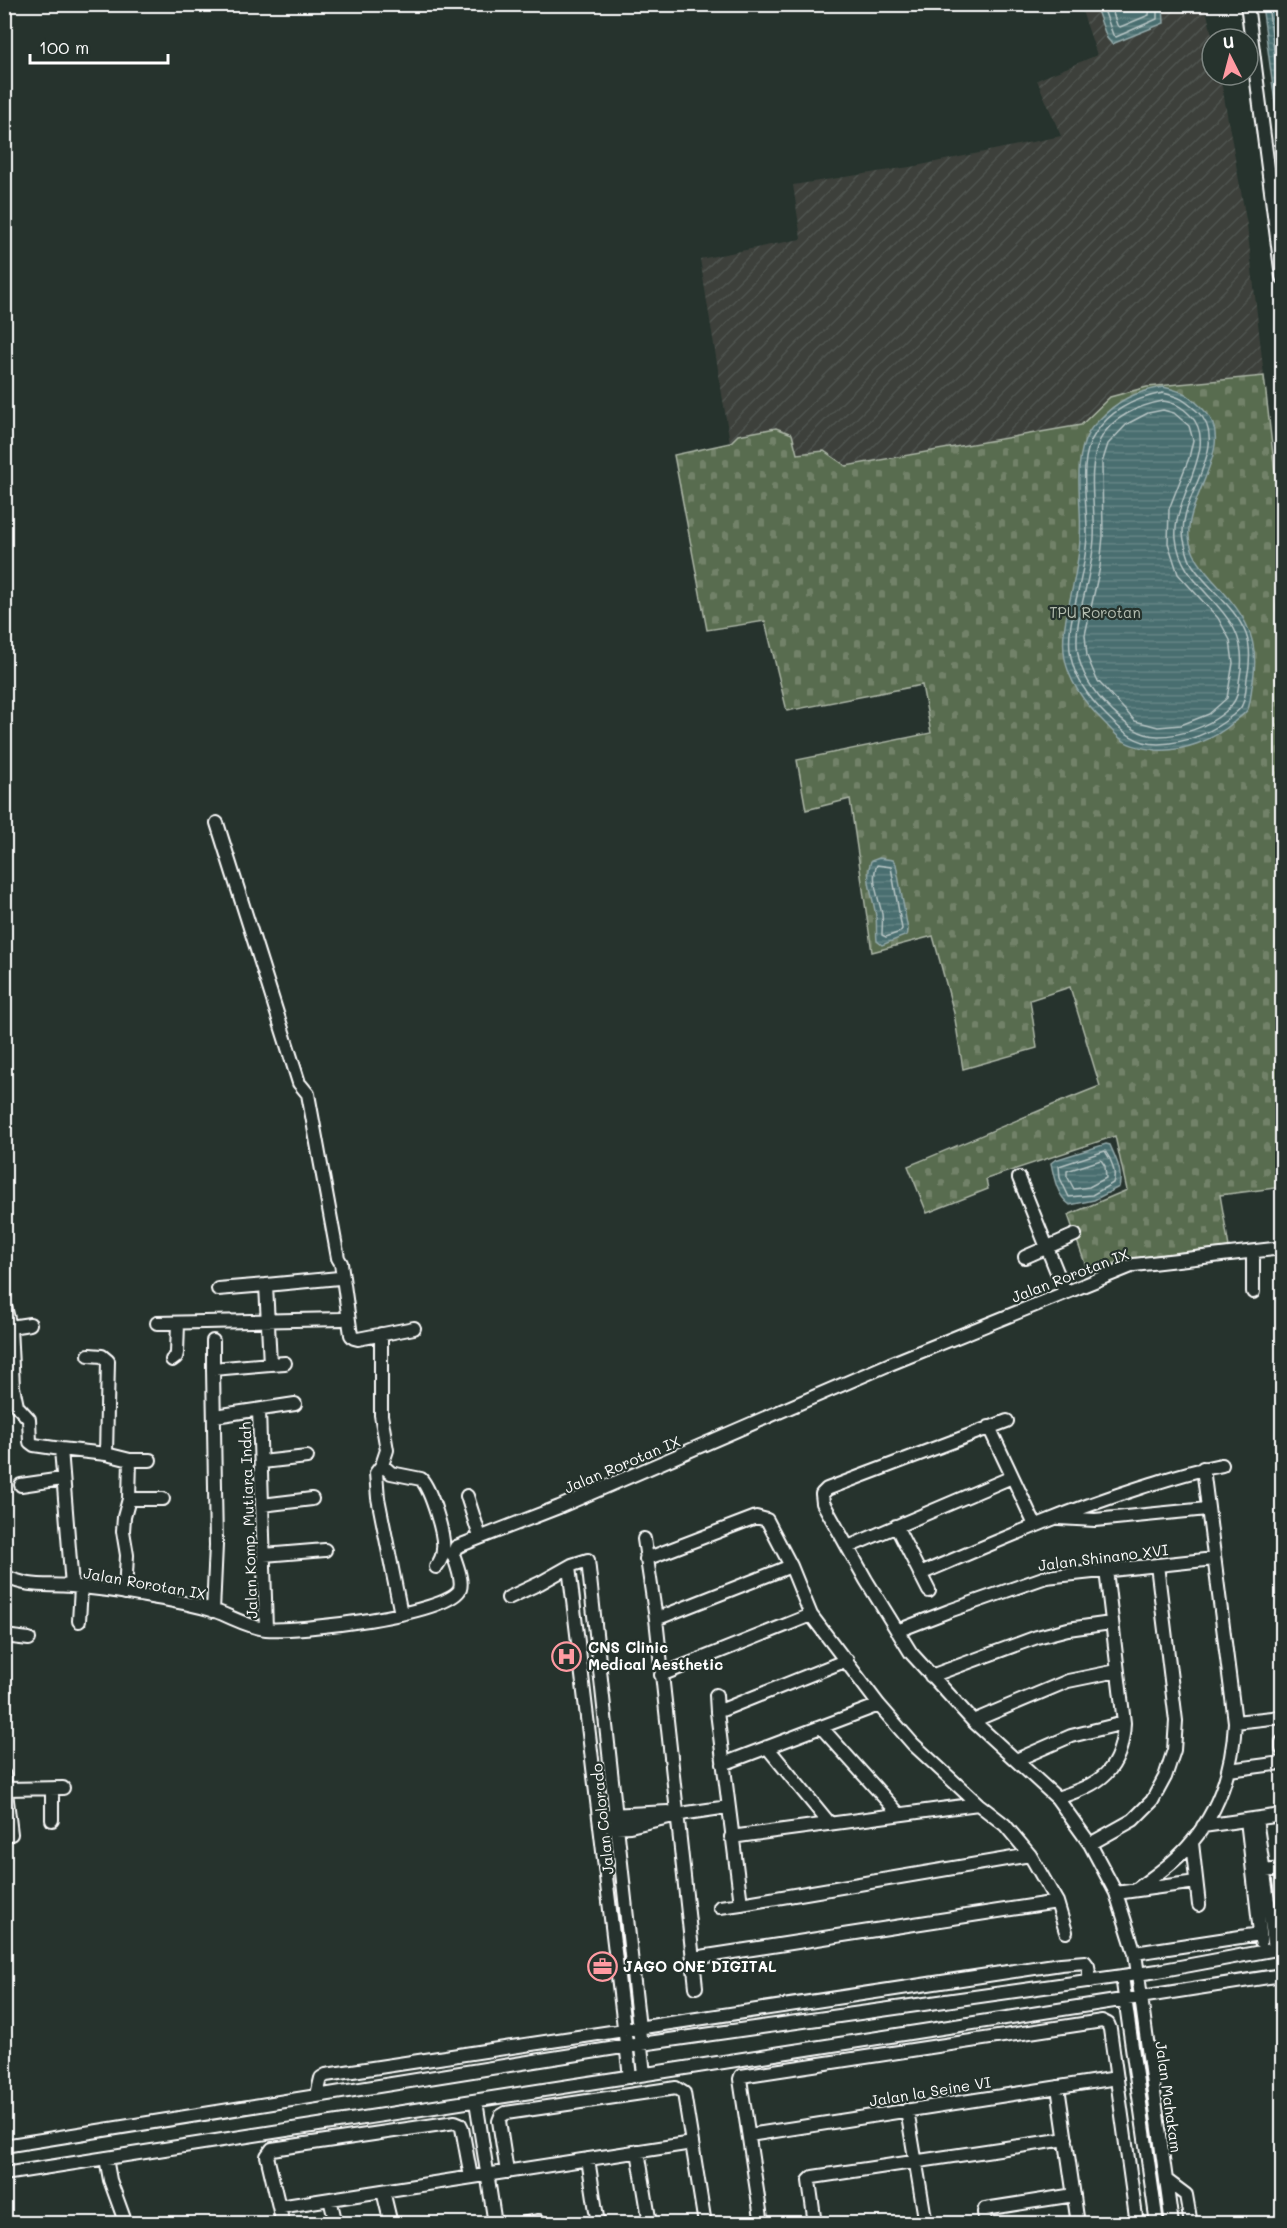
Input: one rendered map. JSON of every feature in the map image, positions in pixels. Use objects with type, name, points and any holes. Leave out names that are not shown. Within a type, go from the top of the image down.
[{"type":"street","points":[[1247,4],[1282,278]]},
{"type":"street","points":[[217,823],[299,1083],[309,1094],[338,1258],[341,1263],[351,1335],[356,1339],[414,1328]]},
{"type":"street","points":[[1019,1178],[1065,1292]]},
{"type":"street","points":[[1025,1257],[1074,1235]]},
{"type":"street","name":"Jalan Rorotan IX","points":[[5,1576],[25,1584],[77,1587],[160,1598],[213,1611],[251,1626],[266,1629],[316,1628],[400,1614],[450,1598],[459,1592],[461,1583],[453,1551],[456,1547],[559,1507],[890,1364],[1135,1265],[1282,1248]]},
{"type":"street","points":[[1253,1252],[1253,1293]]},
{"type":"street","points":[[218,1289],[339,1278]]},
{"type":"street","points":[[266,1285],[270,1364]]},
{"type":"street","points":[[4,1302],[10,1327],[9,1387],[17,1406],[29,1419],[32,1444],[106,1454],[130,1460],[150,1460]]},
{"type":"street","points":[[157,1323],[342,1319]]},
{"type":"street","points":[[172,1360],[177,1353],[178,1323]]},
{"type":"street","points":[[10,1327],[30,1324]]},
{"type":"street","points":[[381,1334],[381,1415],[387,1450],[382,1465],[376,1473],[378,1498],[400,1614]]},
{"type":"street","name":"Jalan Komp. Mutiara Indah","points":[[213,1341],[216,1545],[213,1611]]},
{"type":"street","points":[[89,1355],[102,1356],[108,1361],[106,1454]]},
{"type":"street","points":[[213,1369],[285,1363]]},
{"type":"street","name":"Jalan Komp. Mutiara Indah","points":[[215,1416],[295,1404]]},
{"type":"street","name":"Jalan Komp. Mutiara Indah","points":[[259,1410],[266,1629]]},
{"type":"street","points":[[1007,1421],[989,1427],[1035,1525]]},
{"type":"street","name":"Jalan Mahakam","points":[[989,1427],[824,1491],[823,1503],[911,1653],[973,1721],[1057,1798],[1090,1844],[1116,1893],[1135,1953],[1172,2223]]},
{"type":"street","points":[[61,1449],[62,1479],[77,1587],[79,1621]]},
{"type":"street","points":[[262,1462],[307,1457]]},
{"type":"street","points":[[125,1593],[127,1555],[123,1531],[129,1499],[130,1460]]},
{"type":"street","points":[[382,1465],[391,1473],[424,1481],[430,1493],[443,1540],[442,1555],[436,1567]]},
{"type":"street","points":[[920,1574],[1094,1502],[1203,1468],[1221,1465]]},
{"type":"street","points":[[1136,1890],[1192,1843],[1218,1802],[1234,1747],[1235,1722],[1203,1468]]},
{"type":"street","points":[[848,1547],[1012,1477]]},
{"type":"street","points":[[21,1485],[62,1479]]},
{"type":"street","points":[[466,1496],[480,1537]]},
{"type":"street","points":[[129,1499],[163,1499]]},
{"type":"street","points":[[262,1505],[312,1499]]},
{"type":"street","points":[[1055,1518],[1095,1520],[1207,1509]]},
{"type":"street","points":[[646,1559],[751,1519],[761,1517],[769,1522],[811,1615],[847,1660],[879,1706],[914,1744],[978,1804],[1005,1825],[1029,1855],[1057,1902],[1066,1932]]},
{"type":"street","points":[[896,1526],[929,1591]]},
{"type":"street","points":[[644,1539],[681,1813],[696,1987]]},
{"type":"street","points":[[264,1555],[325,1550]]},
{"type":"street","name":"Jalan Shinano XVI","points":[[897,1631],[1046,1577],[1214,1559]]},
{"type":"street","name":"Jalan Colorado","points":[[629,2072],[569,1567],[588,1560],[644,2070]]},
{"type":"street","points":[[1090,1844],[1133,1820],[1152,1801],[1165,1778],[1174,1750],[1176,1721],[1157,1565]]},
{"type":"street","points":[[656,1619],[790,1566]]},
{"type":"street","points":[[508,1598],[569,1567]]},
{"type":"street","points":[[1057,1798],[1086,1788],[1104,1776],[1116,1760],[1123,1737],[1124,1723],[1106,1570]]},
{"type":"street","points":[[661,1676],[811,1615]]},
{"type":"street","points":[[931,1676],[1037,1637],[1068,1629],[1111,1623]]},
{"type":"street","points":[[4,1636],[29,1639]]},
{"type":"street","points":[[717,1712],[847,1660]]},
{"type":"street","points":[[973,1721],[1068,1681],[1117,1671]]},
{"type":"street","points":[[716,1695],[741,1904]]},
{"type":"street","points":[[723,1764],[879,1706]]},
{"type":"street","points":[[1235,1722],[1282,1717]]},
{"type":"street","points":[[1016,1760],[1071,1736],[1124,1723]]},
{"type":"street","points":[[821,1727],[899,1814]]},
{"type":"street","points":[[767,1747],[830,1824]]},
{"type":"street","points":[[1229,1770],[1282,1764]]},
{"type":"street","points":[[4,1775],[11,1834]]},
{"type":"street","points":[[5,1795],[58,1789],[52,1820]]},
{"type":"street","points":[[732,1837],[978,1804]]},
{"type":"street","points":[[601,1822],[728,1807]]},
{"type":"street","points":[[1203,1826],[1282,1815]]},
{"type":"street","points":[[1252,1819],[1264,1871],[1269,1929]]},
{"type":"street","points":[[4,2146],[462,2072],[1138,1974],[1273,1950],[1252,1819]]},
{"type":"street","points":[[1192,1843],[1199,1905]]},
{"type":"street","points":[[604,1848],[620,1846]]},
{"type":"street","points":[[720,1907],[1029,1855]]},
{"type":"street","points":[[1264,1871],[1282,1869]]},
{"type":"street","points":[[1116,1893],[1196,1882]]},
{"type":"street","points":[[694,1958],[1057,1902]]},
{"type":"street","points":[[1135,1953],[1269,1929]]},
{"type":"street","points":[[317,2095],[323,2076],[624,2029],[1085,1962],[1088,1965],[1090,1981]]},
{"type":"street","points":[[4,2174],[476,2101],[629,2072],[1282,1975]]},
{"type":"street","name":"Jalan Mahakam","points":[[1122,1976],[1157,2223]]},
{"type":"street","points":[[876,1994],[878,2010]]},
{"type":"street","points":[[762,2223],[741,2076],[1102,2021],[1108,2024],[1110,2029],[1137,2223]]},
{"type":"street","points":[[458,2054],[462,2072]]},
{"type":"street","name":"Jalan la Seine VI","points":[[748,2135],[1117,2078]]},
{"type":"street","points":[[1058,2087],[1078,2223]]},
{"type":"street","points":[[507,2172],[499,2121],[506,2113],[676,2088],[684,2093],[705,2223]]},
{"type":"street","points":[[476,2101],[495,2223]]},
{"type":"street","points":[[907,2110],[926,2223]]},
{"type":"street","points":[[283,2223],[267,2156],[272,2150],[455,2122],[462,2128],[471,2177]]},
{"type":"street","points":[[815,2223],[810,2179],[1066,2139]]},
{"type":"street","points":[[279,2207],[692,2143]]},
{"type":"street","points":[[638,2151],[650,2223]]},
{"type":"street","points":[[106,2158],[110,2180],[126,2223]]},
{"type":"street","points":[[588,2159],[598,2223]]},
{"type":"street","points":[[1166,2180],[1186,2195],[1191,2223]]},
{"type":"street","points":[[383,2191],[391,2223]]},
{"type":"street","points":[[985,2223],[986,2209],[1074,2195]]},
{"type":"street","points":[[330,2199],[336,2223]]},
{"type":"street","points":[[520,2223],[539,2221],[543,2223]]},
{"type":"shaded area","points":[[1080,5],[1205,5],[1210,27],[1200,27],[1200,87],[1222,87],[1247,225],[1264,376],[1147,387],[1110,398],[1081,425],[846,466],[824,451],[797,454],[730,443],[700,259],[801,239],[793,185],[916,166],[1061,136],[1037,80],[1097,55]]},
{"type":"green space","name":"TPU Rorotan","points":[[1264,376],[1282,533],[1282,1187],[1220,1195],[1229,1247],[1127,1259],[1088,1272],[1068,1215],[1127,1190],[1115,1136],[986,1179],[988,1189],[927,1213],[908,1166],[1100,1086],[1070,987],[1030,1000],[1037,1048],[963,1069],[954,1013],[933,936],[872,952],[850,799],[806,810],[797,760],[931,733],[922,685],[787,711],[765,621],[707,630],[674,455],[730,443],[738,435],[776,428],[792,434],[797,454],[824,451],[846,466],[1081,425],[1110,397],[1147,387]]},
{"type":"water","points":[[1095,5],[1163,5],[1164,23],[1112,44],[1107,38]]},
{"type":"water","points":[[1262,5],[1282,5],[1282,155]]},
{"type":"water","points":[[1163,387],[1189,396],[1203,409],[1213,423],[1215,438],[1213,454],[1190,521],[1189,537],[1200,564],[1231,601],[1246,624],[1251,636],[1255,664],[1250,703],[1245,713],[1217,734],[1198,744],[1177,749],[1156,750],[1127,743],[1083,698],[1070,676],[1064,655],[1064,635],[1080,539],[1079,470],[1084,444],[1093,426],[1120,402],[1143,391]]},
{"type":"water","points":[[879,858],[893,860],[896,864],[908,930],[907,935],[882,945],[877,941],[876,917],[869,874],[871,861]]},
{"type":"water","points":[[1106,1144],[1110,1145],[1118,1165],[1119,1187],[1094,1200],[1070,1205],[1059,1192],[1051,1163]]},
{"type":"place","name":"CNS Clinic Medical Aesthetic","points":[[567,1656]]},
{"type":"place","name":"JAGO ONE DIGITAL","points":[[602,1966]]}]
